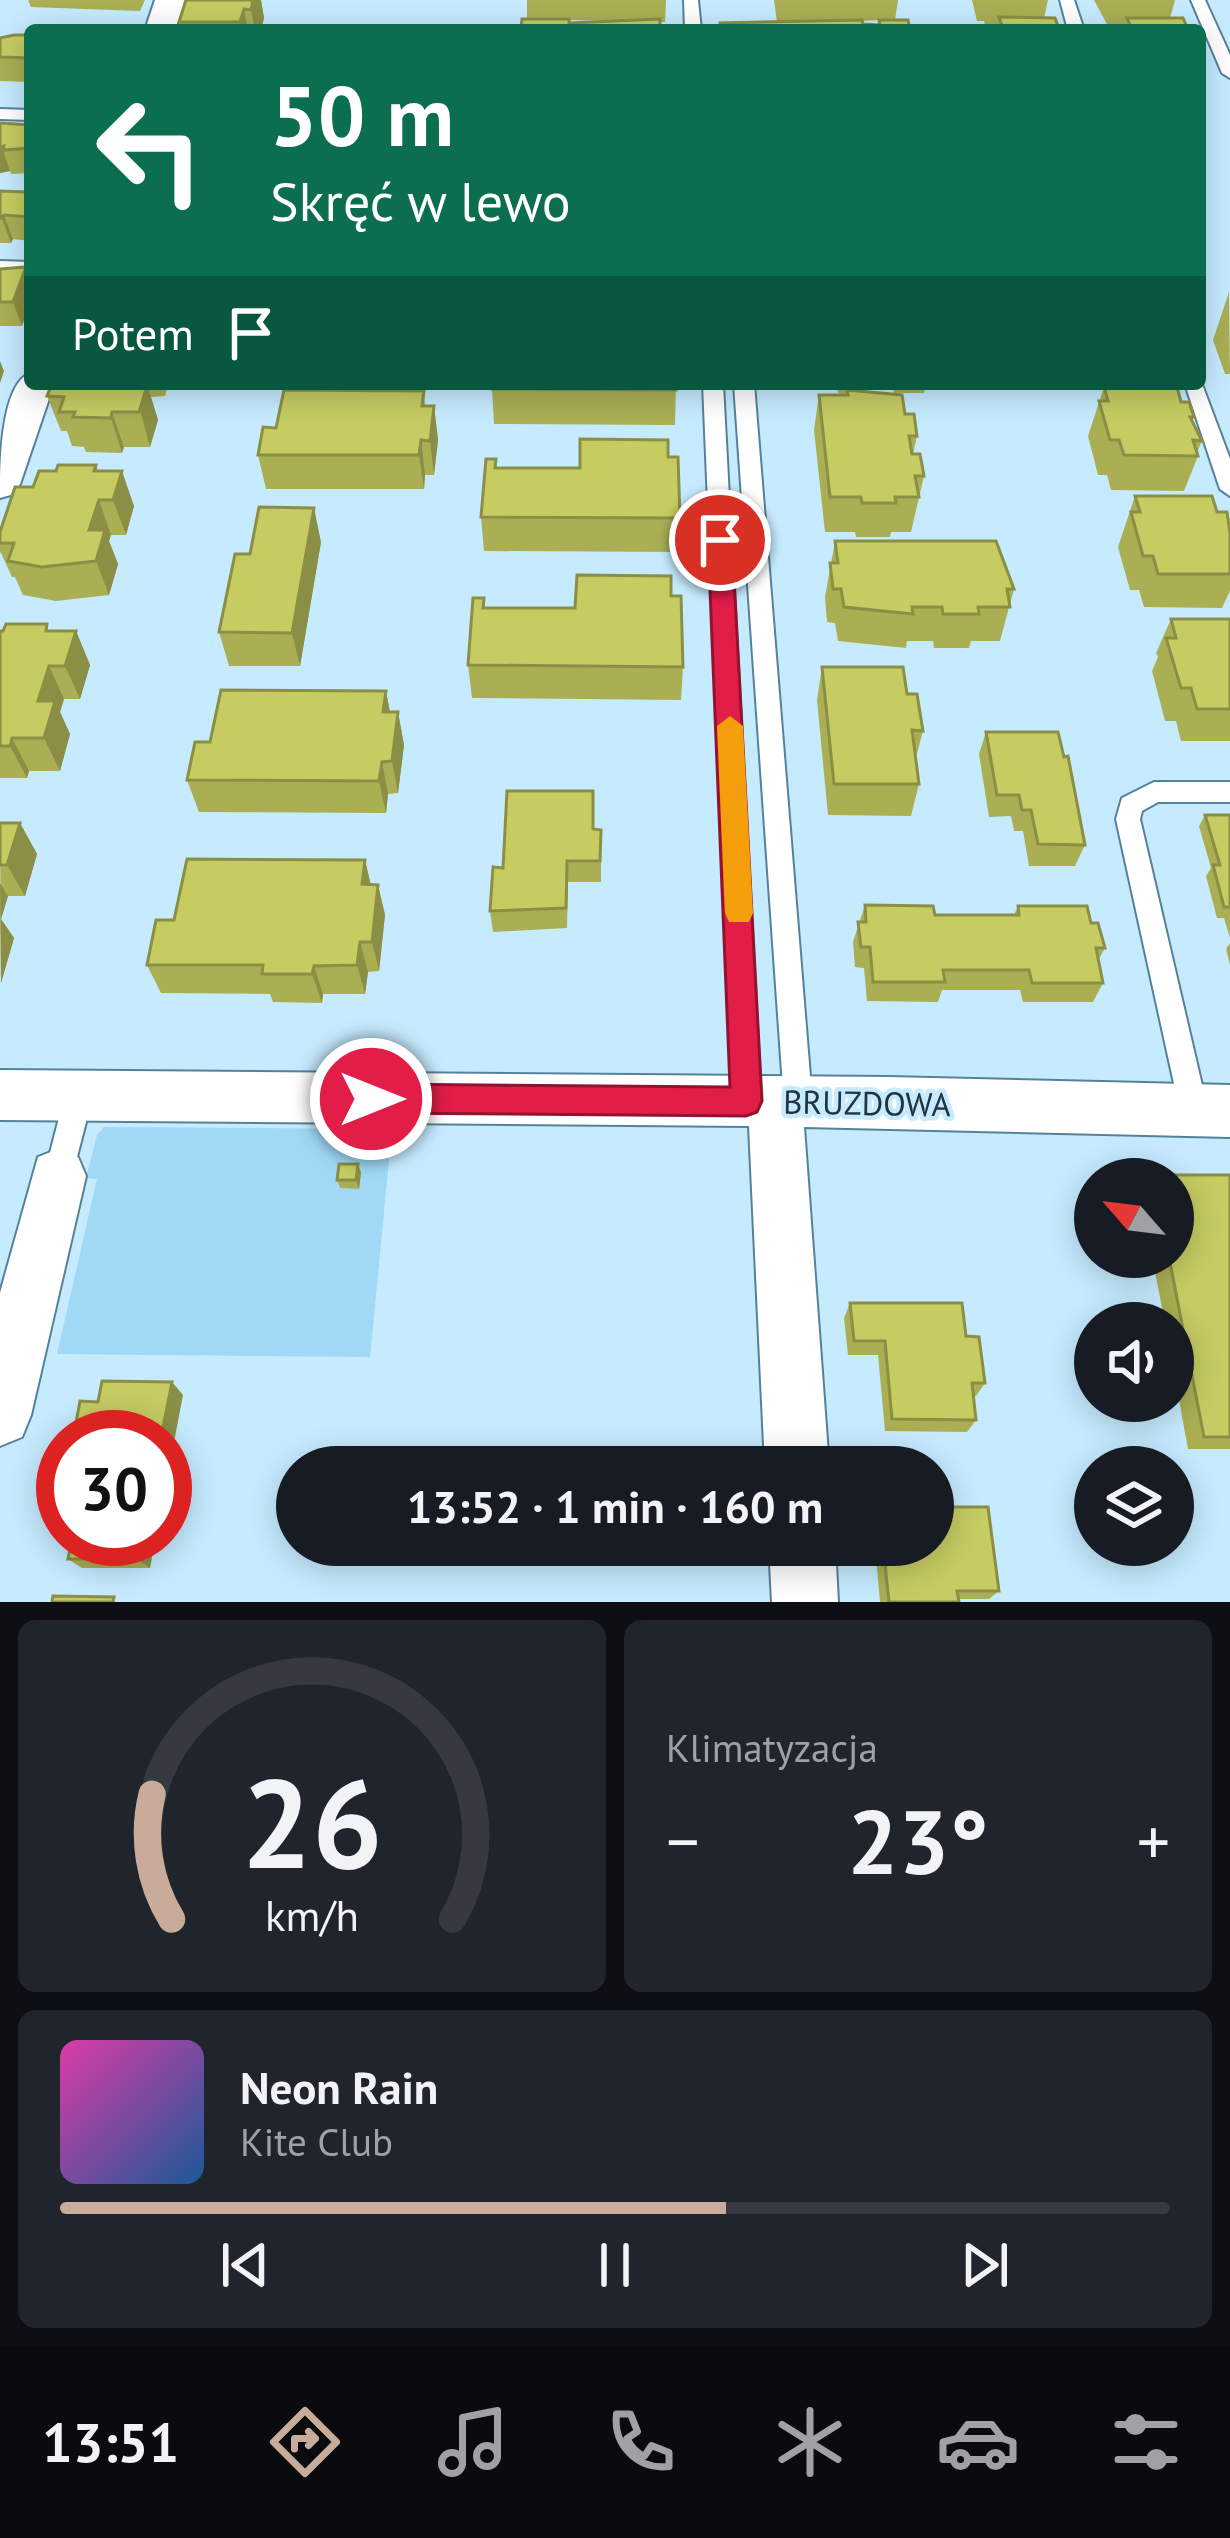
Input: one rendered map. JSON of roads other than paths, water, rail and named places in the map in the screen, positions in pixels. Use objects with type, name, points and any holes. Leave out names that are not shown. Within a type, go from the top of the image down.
[{"type":"street","points":[[0,484],[33,390]]},
{"type":"street","name":"BRUZDOWA","points":[[0,1095],[773,1101],[1212,1111]]},
{"type":"street","points":[[773,1101],[796,1446]]},
{"type":"street","points":[[3,1389],[58,1176]]},
{"type":"street","points":[[803,1566],[805,1602]]},
{"type":"lane","points":[[1198,0],[1230,73]]},
{"type":"lane","points":[[714,390],[773,1101]]},
{"type":"lane","points":[[745,390],[773,1101]]},
{"type":"lane","points":[[1197,390],[1230,489]]},
{"type":"lane","points":[[1212,1111],[1128,819],[1131,806],[1154,792],[1230,792]]},
{"type":"lane","points":[[58,1176],[79,1095]]}]
